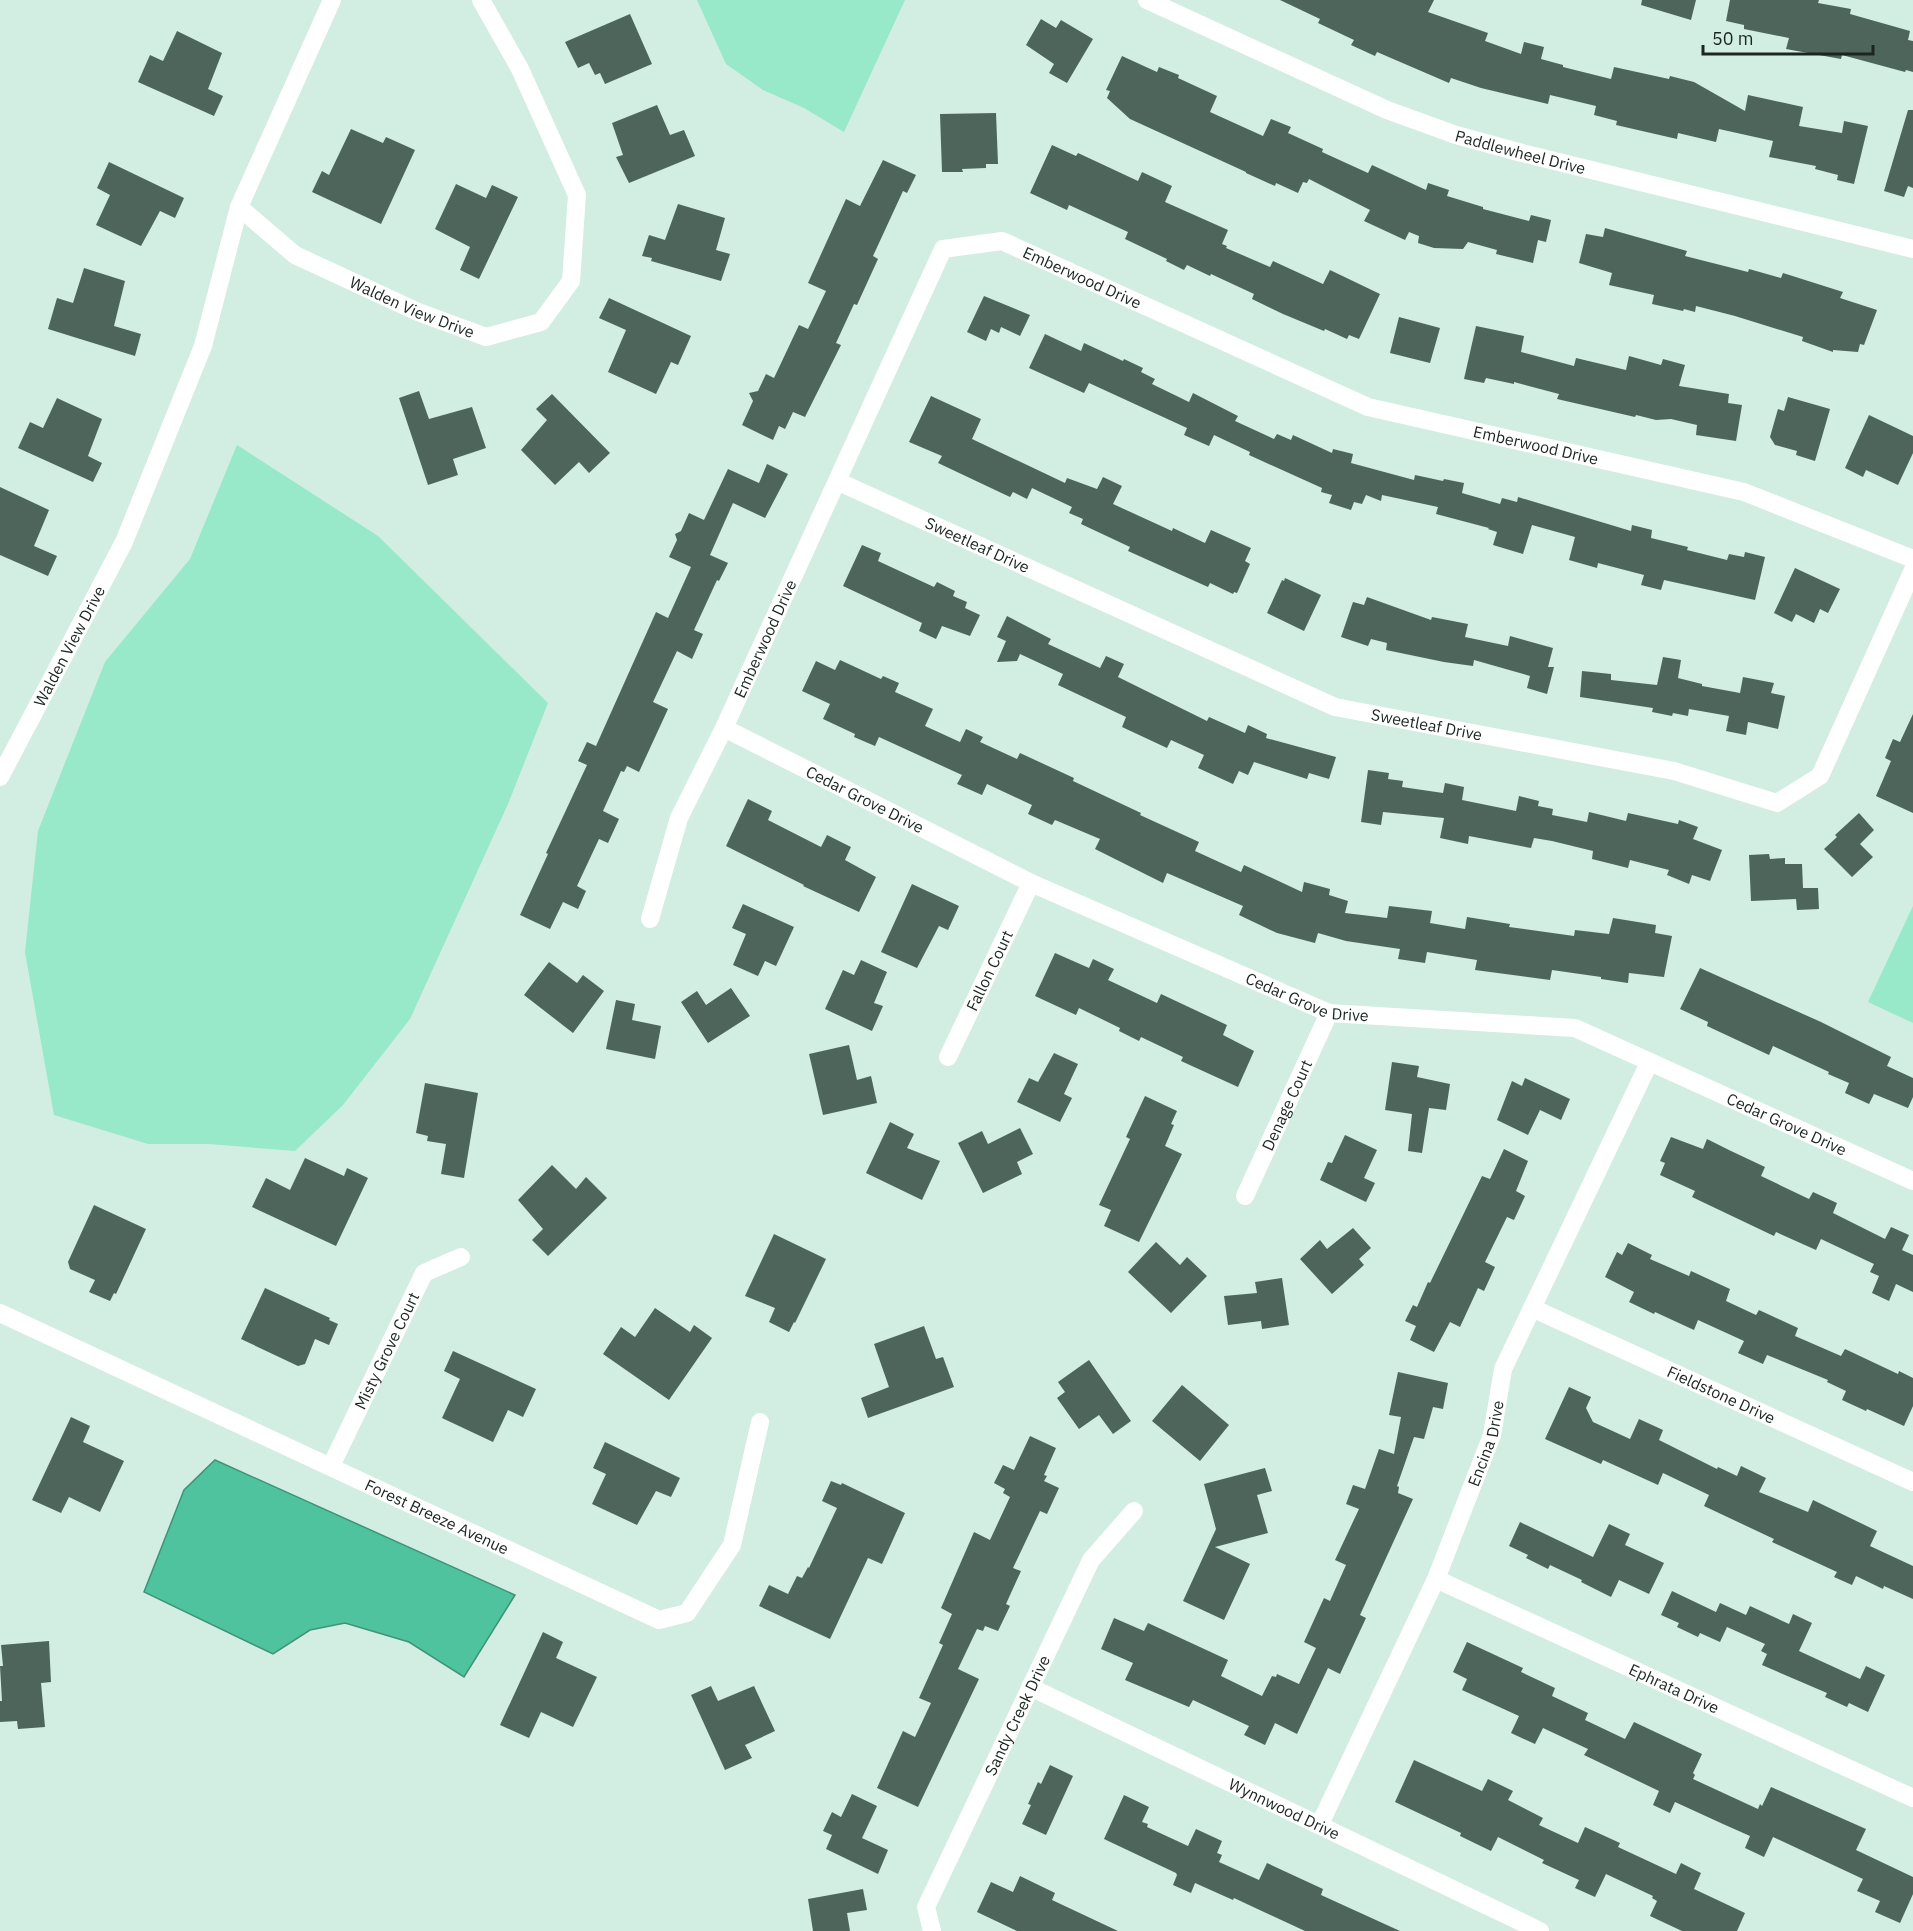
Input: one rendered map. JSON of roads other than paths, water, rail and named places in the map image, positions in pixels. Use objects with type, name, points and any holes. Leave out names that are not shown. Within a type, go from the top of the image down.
[{"type":"street","name":"Walden View Drive","points":[[0,777],[124,542],[203,346],[239,207],[332,0]]},
{"type":"street","name":"Walden View Drive","points":[[239,207],[295,255],[418,312],[486,337],[542,322],[571,281],[577,195],[520,69],[481,0]]},
{"type":"street","name":"Paddlewheel Drive","points":[[1147,0],[1387,110],[1456,135],[1913,249]]},
{"type":"street","name":"Emberwood Drive","points":[[650,919],[679,818],[724,728],[839,482],[944,249],[1002,241],[1368,407],[1744,492],[1913,559]]},
{"type":"street","name":"Sweetleaf Drive","points":[[839,482],[1335,706],[1674,771],[1777,803],[1820,776],[1913,570]]},
{"type":"street","name":"Cedar Grove Drive","points":[[724,728],[1031,883],[1329,1013],[1575,1028],[1913,1181]]},
{"type":"street","name":"Fallon Court","points":[[948,1058],[1031,883]]},
{"type":"street","name":"Denage Court","points":[[1245,1196],[1329,1013]]},
{"type":"street","name":"Encina Drive","points":[[1320,1824],[1436,1579],[1492,1435],[1503,1369],[1649,1062]]},
{"type":"street","name":"Misty Grove Court","points":[[331,1466],[424,1273],[461,1257]]},
{"type":"street","name":"Fieldstone Drive","points":[[1532,1308],[1913,1482]]},
{"type":"street","name":"Forest Breeze Avenue","points":[[0,1312],[659,1620],[687,1613],[732,1545],[760,1422]]},
{"type":"street","name":"Sandy Creek Drive","points":[[933,1931],[926,1907],[1030,1687],[1091,1560],[1134,1512]]},
{"type":"street","name":"Ephrata Drive","points":[[1436,1579],[1913,1798]]},
{"type":"street","name":"Wynnwood Drive","points":[[1030,1687],[1540,1931]]}]
